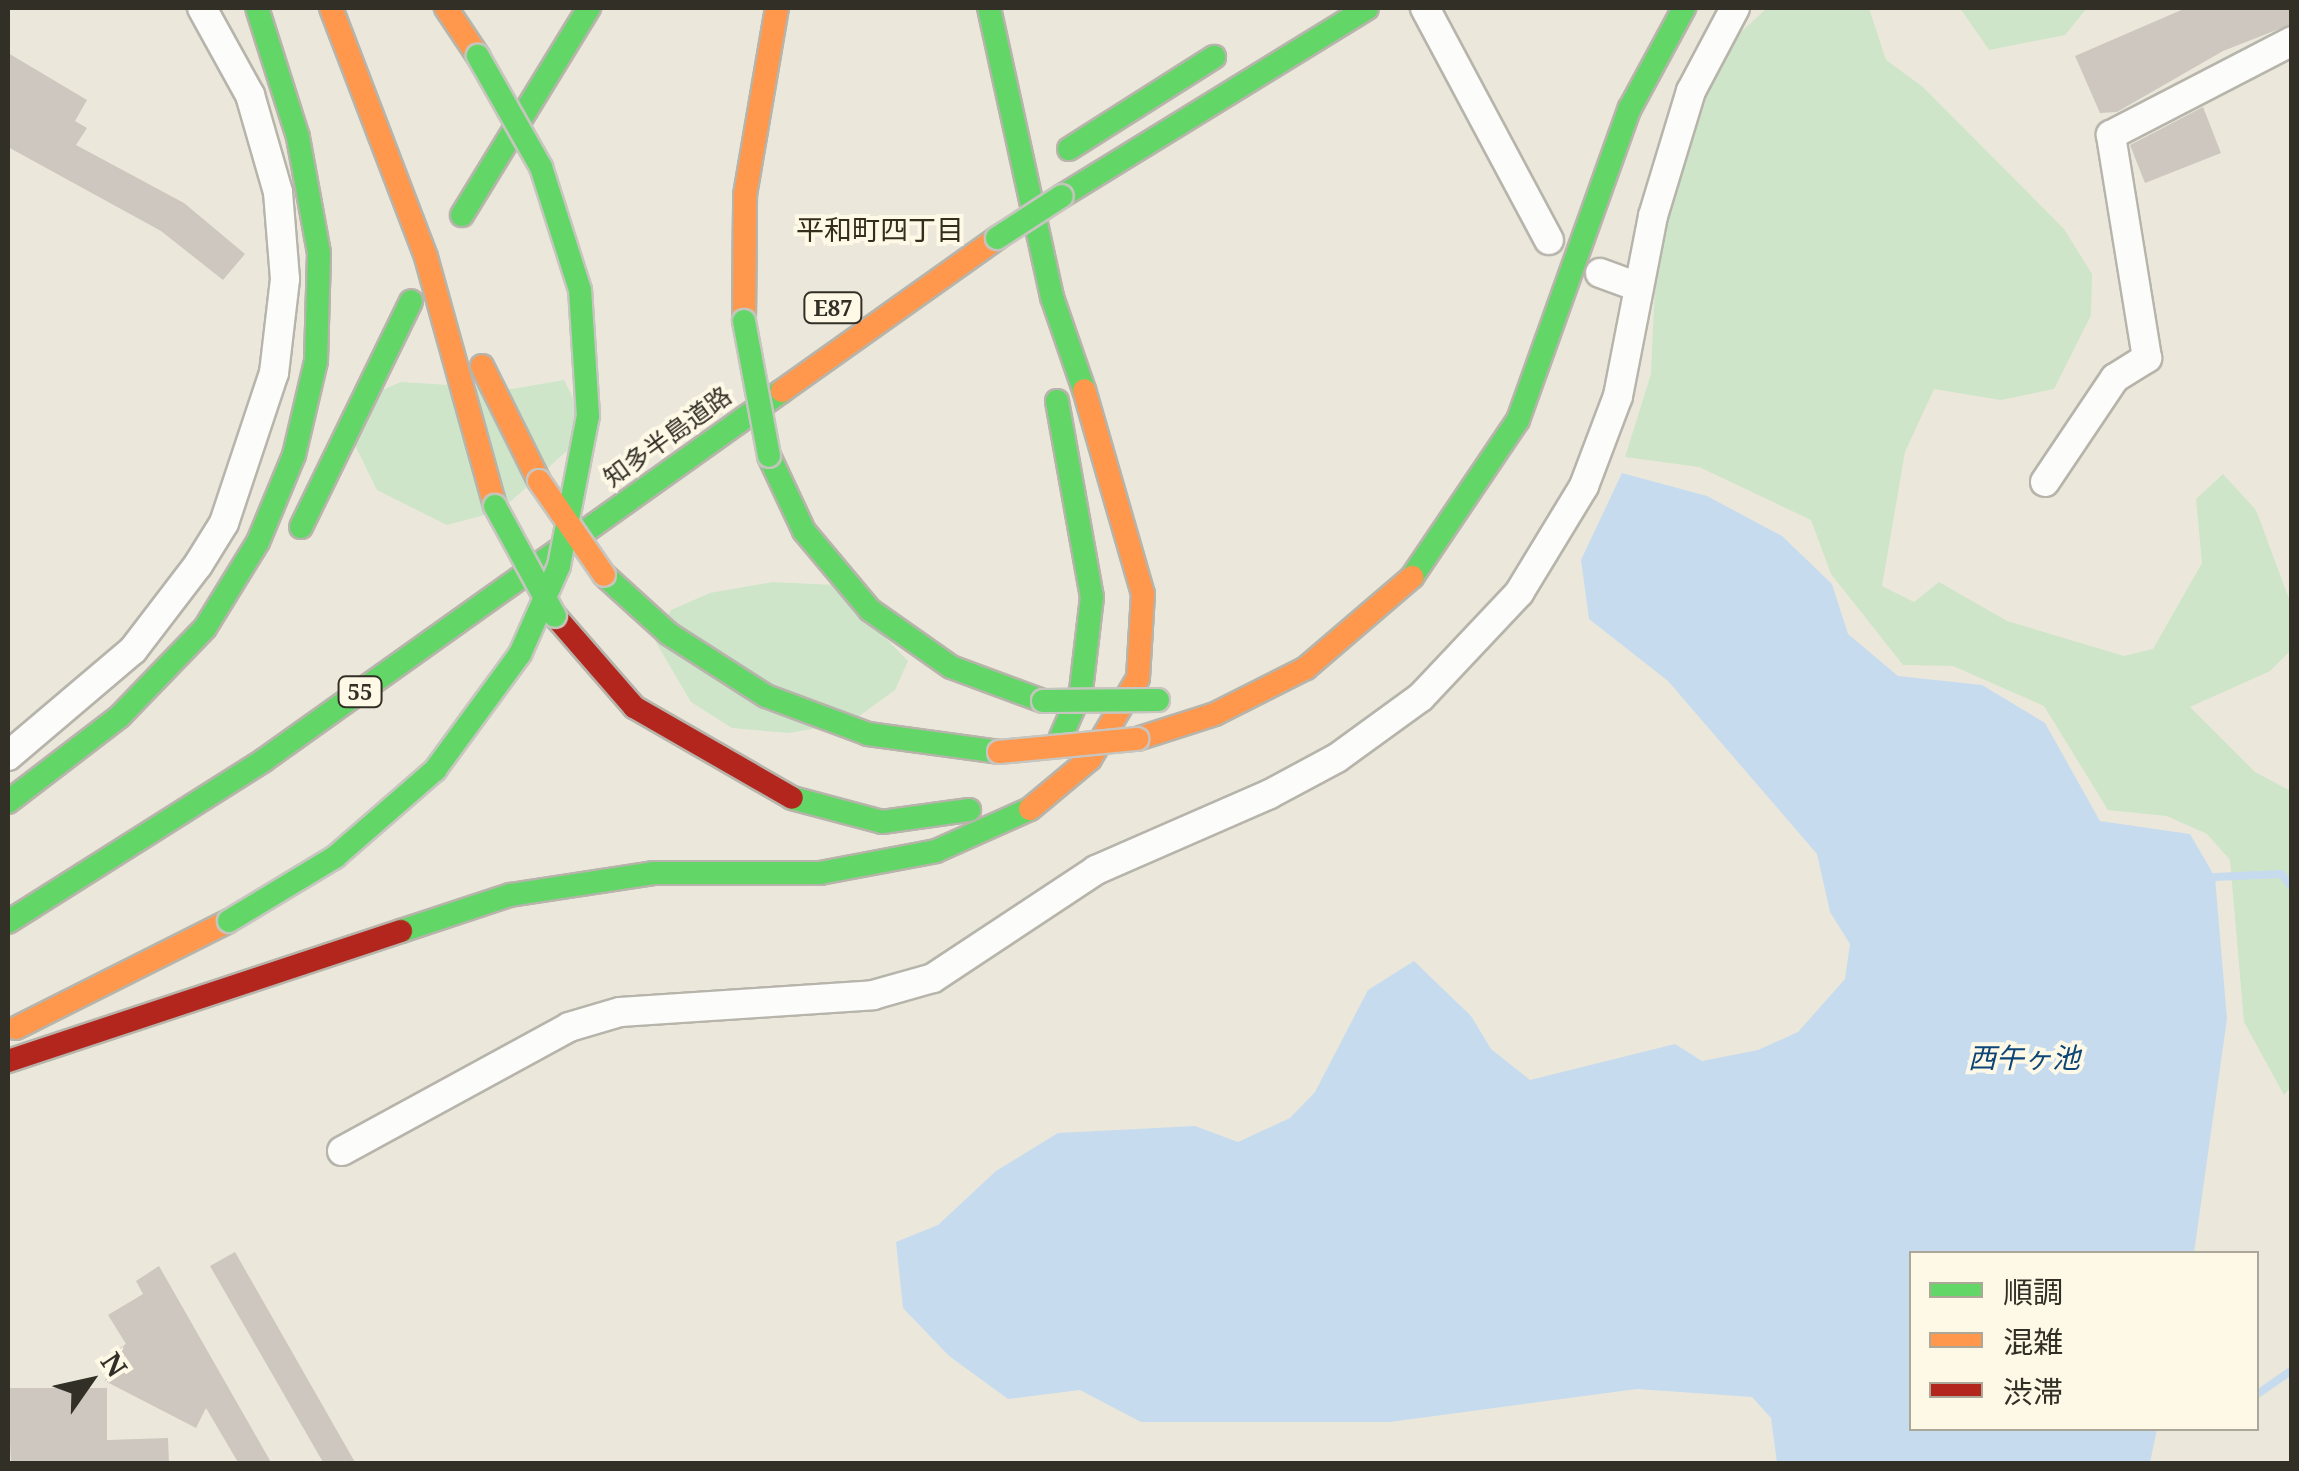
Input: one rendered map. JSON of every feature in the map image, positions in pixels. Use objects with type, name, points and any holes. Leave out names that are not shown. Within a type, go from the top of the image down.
[{"type":"highway","points":[[8,803],[120,716],[205,628],[258,542],[294,455],[316,361],[318,253],[298,136],[257,8]]},
{"type":"highway","points":[[331,8],[420,240],[495,506],[555,616],[634,707],[726,771],[785,798],[846,816],[910,822],[972,809],[1008,790]]},
{"type":"highway","points":[[346,8],[409,151],[482,366],[539,481],[604,575],[670,634],[766,696],[868,734],[999,752],[1072,752],[1137,739],[1216,714],[1306,668],[1396,596],[1442,542],[1518,420],[1630,108],[1684,8]]},
{"type":"highway","points":[[8,1032],[229,921],[334,857],[435,770],[512,667],[559,566],[588,416],[580,290],[540,167],[478,56],[446,8]]},
{"type":"highway","points":[[462,216],[590,8]]},
{"type":"highway","points":[[777,8],[745,195],[744,320],[769,456],[804,530],[870,610],[951,667],[1043,701],[1158,700],[1199,690],[1320,634],[1442,542]]},
{"type":"highway","points":[[8,1060],[510,896],[652,873],[820,873],[885,863],[976,838],[1057,790],[1120,720],[1138,678],[1143,594],[1119,492],[1052,296],[989,8]]},
{"type":"highway","name":"知多半島道路","points":[[8,922],[264,760],[702,444],[997,238],[1367,8]]},
{"type":"highway","points":[[1004,192],[1230,48]]},
{"type":"highway","points":[[1017,139],[1011,164],[1092,597],[1081,691],[1059,742],[1029,775]]},
{"type":"highway","points":[[293,544],[411,301]]},
{"type":"highway","name":"知多半島道路","points":[[728,382],[776,348]]},
{"type":"highway","name":"知多半島道路","points":[[490,553],[598,474]]},
{"type":"highway","points":[[8,803],[166,700],[228,640]]},
{"type":"street","points":[[8,756],[133,650],[170,606],[224,522],[274,372],[285,279],[278,192],[250,95],[202,8]]},
{"type":"street","points":[[1425,8],[1550,240]]},
{"type":"street","points":[[342,1150],[569,1027],[620,1012],[873,996],[934,978],[1150,841],[1337,758],[1421,697],[1519,593],[1584,486],[1618,396],[1636,286],[1690,92],[1735,8]]},
{"type":"street","points":[[2045,482],[2115,378],[2147,358],[2111,136],[2292,41]]},
{"type":"street","points":[[1600,273],[1636,286]]},
{"type":"green space","points":[[1767,8],[1869,8],[1886,60],[1923,87],[2064,229],[2092,274],[2091,315],[2054,389],[2001,400],[1934,389],[1905,452],[1882,586],[1914,602],[1939,582],[2007,621],[2124,656],[2153,649],[2202,563],[2196,499],[2223,474],[2256,510],[2291,604],[2291,650],[2270,671],[2190,707],[2255,772],[2291,791],[2291,1087],[2284,1095],[2244,1022],[2230,860],[2207,834],[2167,816],[2108,810],[2044,706],[1953,666],[1903,665],[1831,574],[1811,520],[1699,467],[1625,457],[1651,374],[1655,281],[1690,124],[1715,56]]},
{"type":"green space","points":[[1960,8],[2087,8],[2065,35],[1989,50]]},
{"type":"green space","points":[[564,380],[589,431],[500,511],[447,525],[377,490],[349,433],[368,396],[401,382],[512,389]]},
{"type":"green space","points":[[773,582],[834,585],[908,661],[895,690],[851,722],[789,733],[732,728],[691,702],[654,639],[671,610],[710,593]]},
{"type":"water","name":"西午ヶ池","points":[[1622,473],[1707,496],[1782,536],[1832,584],[1848,634],[1898,676],[1982,685],[2045,723],[2100,821],[2190,834],[2215,877],[2227,1019],[2194,1251],[1909,1251],[1909,1431],[2157,1431],[2150,1463],[1777,1463],[1771,1418],[1752,1397],[1637,1389],[1390,1422],[1141,1422],[1080,1390],[1008,1399],[949,1356],[903,1308],[896,1242],[938,1225],[996,1171],[1058,1133],[1195,1126],[1238,1142],[1290,1118],[1315,1092],[1368,990],[1414,961],[1471,1016],[1491,1049],[1530,1080],[1675,1044],[1702,1061],[1758,1050],[1798,1032],[1845,979],[1850,944],[1830,912],[1817,854],[1668,681],[1589,619],[1581,560]]},
{"type":"building","points":[[2186,8],[2292,8],[2292,24],[2223,51],[2117,112],[2100,113],[2075,56]]},
{"type":"building","points":[[8,53],[87,100],[75,121],[87,128],[76,145],[184,203],[245,254],[223,280],[161,231],[8,147]]},
{"type":"building","points":[[2203,107],[2221,153],[2145,183],[2130,145]]},
{"type":"building","points":[[235,1252],[356,1464],[324,1464],[210,1266]]},
{"type":"building","points":[[159,1266],[272,1464],[239,1464],[206,1408],[196,1428],[105,1381],[113,1353],[126,1344],[108,1315],[143,1294],[136,1281]]},
{"type":"building","points":[[8,1388],[107,1388],[107,1440],[168,1438],[169,1464],[11,1464]]},
{"type":"waterway","points":[[2215,877],[2281,874],[2292,887]]},
{"type":"waterway","points":[[2259,1393],[2292,1370]]},
{"type":"traffic: fast","points":[[8,802],[120,716],[205,628],[258,542],[294,455],[316,361],[319,253],[298,137],[257,8]]},
{"type":"traffic: fast","points":[[462,215],[589,8]]},
{"type":"traffic: fast","points":[[989,8],[1052,297],[1084,390]]},
{"type":"traffic: fast","points":[[1062,196],[1367,8]]},
{"type":"traffic: fast","points":[[1412,577],[1518,420],[1630,108],[1684,8]]},
{"type":"traffic: fast","points":[[229,921],[335,857],[435,770],[520,654],[559,566],[588,416],[580,290],[541,167],[478,56]]},
{"type":"traffic: fast","points":[[1069,149],[1214,57]]},
{"type":"traffic: fast","points":[[997,238],[1062,196]]},
{"type":"traffic: fast","points":[[301,527],[411,301]]},
{"type":"traffic: fast","points":[[744,321],[769,456]]},
{"type":"traffic: fast","points":[[8,922],[264,760],[782,391]]},
{"type":"traffic: fast","points":[[1057,401],[1092,597],[1081,691],[1060,739]]},
{"type":"traffic: fast","points":[[769,456],[804,531],[870,610],[951,667],[1043,701]]},
{"type":"traffic: fast","points":[[495,506],[555,616]]},
{"type":"traffic: fast","points":[[604,575],[669,634],[766,696],[868,734],[999,752]]},
{"type":"traffic: fast","points":[[1043,701],[1158,700]]},
{"type":"traffic: fast","points":[[792,798],[882,822],[969,810]]},
{"type":"traffic: fast","points":[[401,931],[510,895],[653,873],[820,873],[936,851],[1030,809]]},
{"type":"traffic: slow","points":[[331,8],[426,257],[495,506]]},
{"type":"traffic: slow","points":[[446,8],[478,56]]},
{"type":"traffic: slow","points":[[744,321],[745,195],[777,8]]},
{"type":"traffic: slow","points":[[782,391],[997,238]]},
{"type":"traffic: slow","points":[[482,366],[539,481]]},
{"type":"traffic: slow","points":[[1030,809],[1090,759],[1138,678],[1143,594],[1084,390]]},
{"type":"traffic: slow","points":[[539,481],[604,575]]},
{"type":"traffic: slow","points":[[1137,739],[1215,714],[1306,668],[1412,577]]},
{"type":"traffic: slow","points":[[999,752],[1137,739]]},
{"type":"traffic: slow","points":[[16,1028],[229,921]]},
{"type":"traffic: jam","points":[[555,616],[634,707],[792,798]]},
{"type":"traffic: jam","points":[[8,1061],[401,931]]},
{"type":"district","name":"平和町四丁目","points":[[880,229]]}]
